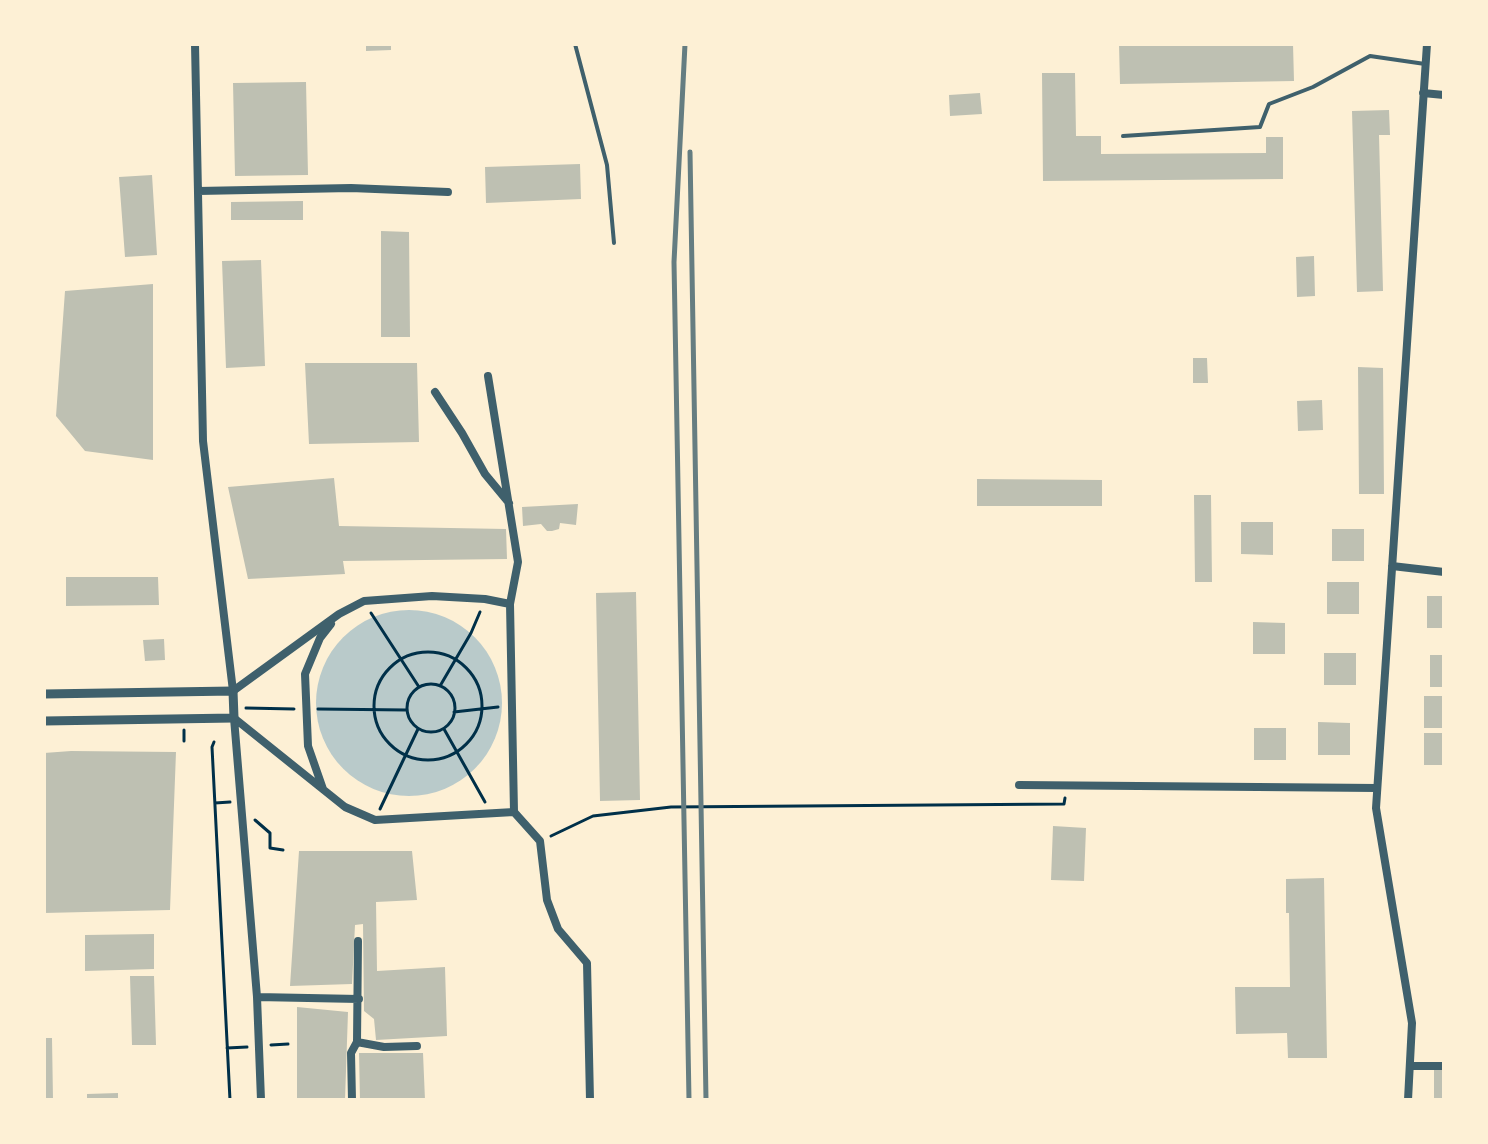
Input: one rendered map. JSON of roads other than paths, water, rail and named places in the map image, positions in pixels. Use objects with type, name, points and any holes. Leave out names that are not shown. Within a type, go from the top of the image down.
[{"type":"street","points":[[195,44],[203,441],[233,691],[257,997],[261,1100]]},
{"type":"street","points":[[1408,1100],[1412,1023],[1376,808],[1427,44]]},
{"type":"street","points":[[1423,93],[1444,95]]},
{"type":"street","points":[[198,191],[351,188],[448,192]]},
{"type":"street","points":[[488,376],[518,562],[510,604],[514,812],[540,841],[547,900],[558,929],[587,963],[590,1100]]},
{"type":"street","points":[[435,392],[485,474],[509,504]]},
{"type":"street","points":[[1392,566],[1444,572]]},
{"type":"street","points":[[44,694],[233,691],[339,614],[364,601],[432,596],[485,599],[510,604]]},
{"type":"street","points":[[323,789],[308,746],[305,674],[320,638],[339,614]]},
{"type":"street","points":[[44,721],[234,718],[345,807],[375,820],[514,812]]},
{"type":"street","points":[[1019,785],[1377,788]]},
{"type":"street","points":[[352,1100],[351,1053],[357,1042],[359,999],[358,941]]},
{"type":"street","points":[[257,997],[359,999]]},
{"type":"street","points":[[357,1042],[384,1047],[417,1046]]},
{"type":"street","points":[[1410,1066],[1444,1066]]},
{"type":"lane","points":[[575,44],[607,165],[614,243]]},
{"type":"lane","points":[[1123,136],[1260,127],[1269,104],[1313,87],[1370,56],[1425,64]]},
{"type":"railway","points":[[685,44],[674,262],[689,1100]]},
{"type":"railway","points":[[690,152],[706,1100]]}]
